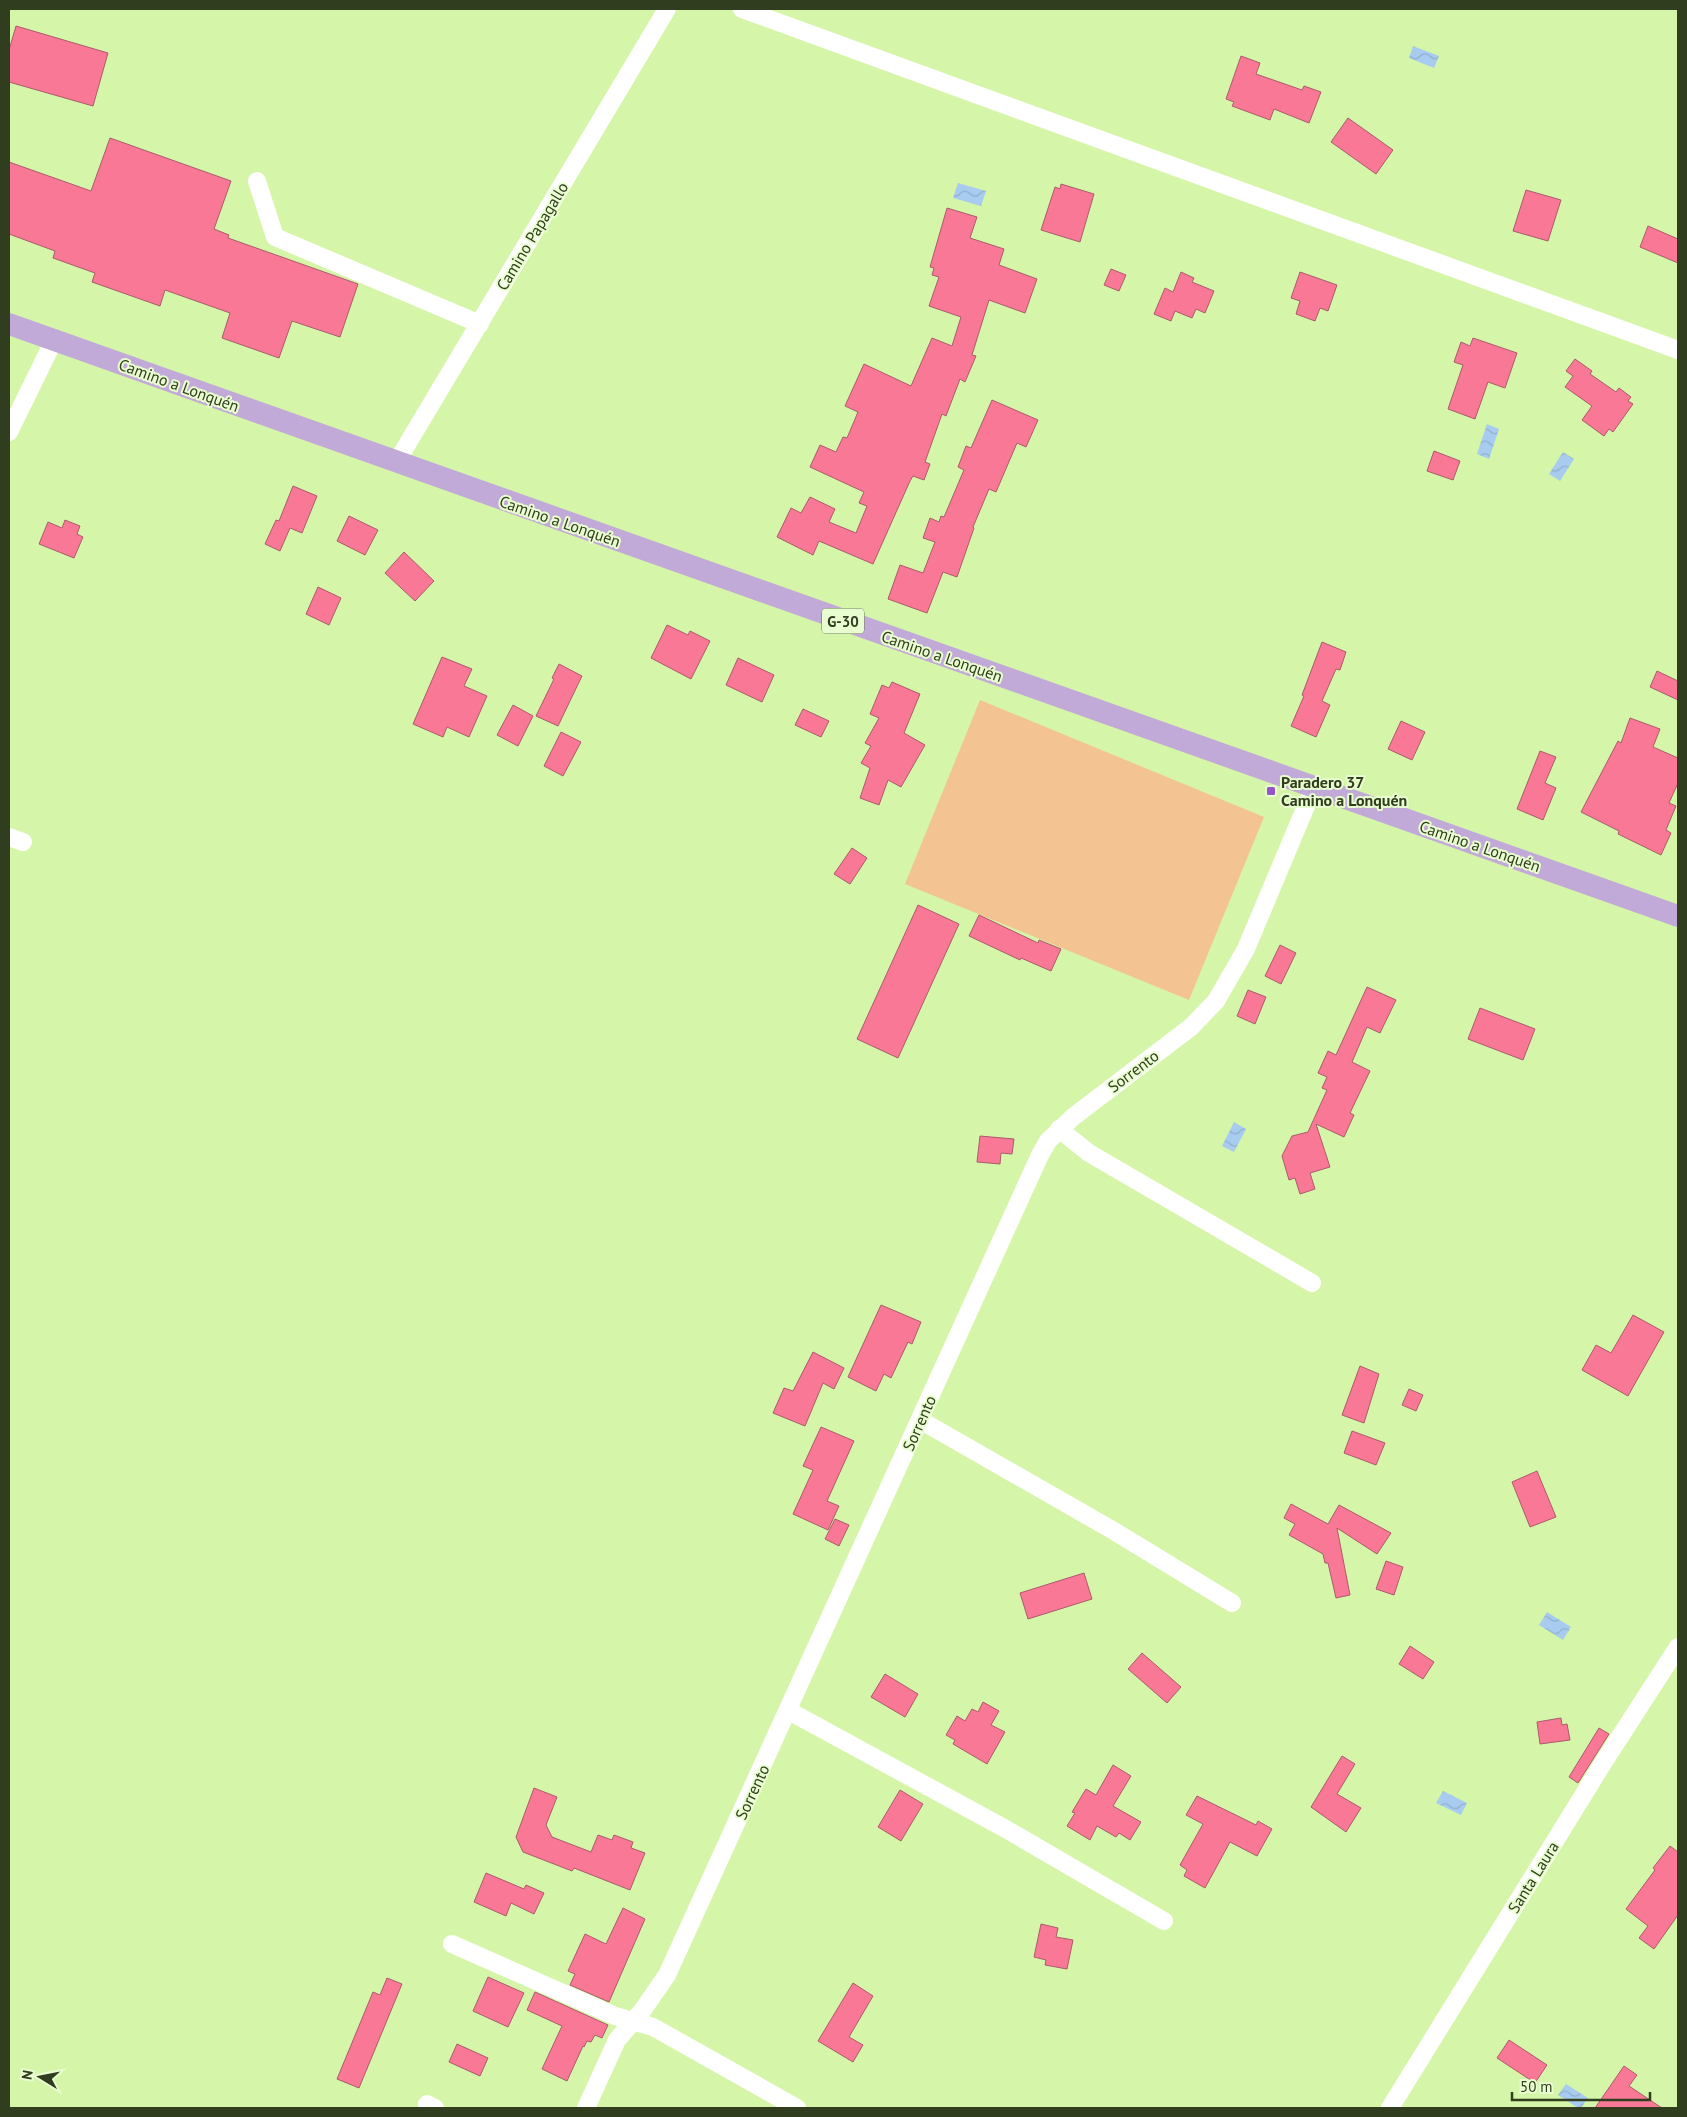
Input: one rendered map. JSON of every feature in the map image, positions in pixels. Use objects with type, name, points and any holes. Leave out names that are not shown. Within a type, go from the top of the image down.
[{"type":"main road","name":"Camino a Lonquén","points":[[9,324],[396,463],[1678,916]]},
{"type":"street","name":"Camino Papagallo","points":[[396,463],[667,9]]},
{"type":"street","points":[[742,9],[1678,350]]},
{"type":"street","points":[[257,181],[274,237],[480,324]]},
{"type":"street","points":[[9,432],[54,340]]},
{"type":"street","name":"Sorrento","points":[[586,2108],[617,2040],[667,1975],[789,1711],[1040,1155],[1048,1141],[1060,1129],[1191,1027],[1216,1001],[1246,949],[1314,787]]},
{"type":"street","points":[[1060,1129],[1089,1153],[1312,1283]]},
{"type":"street","points":[[920,1420],[1122,1536],[1232,1602]]},
{"type":"street","name":"Santa Laura","points":[[1390,2108],[1605,1760],[1678,1647]]},
{"type":"street","points":[[789,1711],[1004,1828],[1164,1921]]},
{"type":"street","points":[[452,1944],[615,2016],[653,2027],[797,2108]]},
{"type":"shaded area","points":[[980,700],[1264,817],[1189,1000],[905,884]]},
{"type":"water","points":[[1413,46],[1439,56],[1434,68],[1409,58]]},
{"type":"water","points":[[958,183],[986,191],[981,206],[953,198]]},
{"type":"water","points":[[1487,424],[1499,429],[1489,459],[1477,454]]},
{"type":"water","points":[[1563,452],[1574,459],[1560,481],[1549,474]]},
{"type":"water","points":[[1234,1122],[1246,1129],[1234,1152],[1222,1146]]},
{"type":"water","points":[[1547,1612],[1571,1627],[1563,1640],[1539,1625]]},
{"type":"water","points":[[1443,1791],[1467,1803],[1461,1815],[1436,1803]]},
{"type":"water","points":[[1566,2084],[1588,2098],[1581,2108],[1558,2095]]},
{"type":"building","points":[[16,26],[108,53],[93,106],[9,82],[9,50]]},
{"type":"building","points":[[1241,56],[1260,63],[1256,74],[1302,90],[1304,86],[1321,92],[1309,123],[1274,109],[1270,120],[1232,106],[1234,102],[1226,99]]},
{"type":"building","points":[[1348,118],[1393,150],[1376,174],[1331,142]]},
{"type":"building","points":[[110,138],[231,181],[214,229],[229,235],[228,238],[358,284],[340,337],[292,321],[279,358],[222,338],[230,313],[165,290],[160,306],[92,282],[95,273],[53,258],[55,251],[9,234],[9,162],[91,191]]},
{"type":"building","points":[[1061,184],[1094,194],[1080,242],[1041,230],[1055,187],[1060,189]]},
{"type":"building","points":[[1526,190],[1561,200],[1548,241],[1513,231]]},
{"type":"building","points":[[947,208],[977,217],[970,238],[1004,249],[999,265],[1037,279],[1025,313],[989,300],[972,355],[976,356],[965,382],[960,379],[946,416],[942,414],[925,462],[930,464],[924,480],[913,476],[873,564],[819,541],[813,555],[777,537],[791,508],[801,513],[810,497],[835,509],[829,522],[856,533],[867,506],[859,503],[864,492],[810,467],[820,445],[836,452],[843,437],[847,438],[858,412],[845,406],[864,364],[911,386],[932,338],[952,346],[961,317],[929,306],[939,277],[932,275],[934,268],[930,267]]},
{"type":"building","points":[[1648,226],[1678,239],[1678,263],[1640,247]]},
{"type":"building","points":[[1111,269],[1126,275],[1119,291],[1104,285]]},
{"type":"building","points":[[1181,272],[1194,278],[1192,282],[1214,291],[1205,313],[1196,309],[1192,318],[1175,311],[1171,321],[1154,314],[1165,288],[1173,292]]},
{"type":"building","points":[[1300,272],[1337,285],[1328,311],[1320,308],[1315,321],[1296,314],[1300,301],[1291,298]]},
{"type":"building","points":[[1473,338],[1517,353],[1505,388],[1488,382],[1475,419],[1448,409],[1463,365],[1454,362],[1461,342],[1470,346]]},
{"type":"building","points":[[1575,359],[1592,371],[1590,374],[1616,392],[1619,388],[1631,397],[1628,401],[1633,404],[1613,432],[1609,429],[1604,436],[1582,420],[1592,406],[1565,387],[1573,376],[1566,371]]},
{"type":"building","points":[[992,400],[1038,420],[1026,447],[1017,443],[996,492],[989,489],[973,527],[957,577],[943,572],[927,613],[888,599],[900,565],[923,573],[935,542],[923,538],[930,518],[939,522],[941,516],[944,517],[964,470],[958,467],[966,446],[971,448]]},
{"type":"building","points":[[1434,451],[1460,461],[1453,480],[1427,471]]},
{"type":"building","points":[[293,486],[317,496],[302,533],[290,528],[280,551],[265,544],[276,520],[279,521]]},
{"type":"building","points":[[349,516],[378,530],[365,555],[337,541]]},
{"type":"building","points":[[65,520],[80,526],[77,534],[83,537],[74,558],[39,544],[48,522],[62,528]]},
{"type":"building","points":[[404,552],[434,581],[415,601],[385,573]]},
{"type":"building","points":[[318,587],[341,598],[329,625],[306,614]]},
{"type":"building","points":[[667,625],[688,635],[690,631],[710,641],[691,679],[651,658]]},
{"type":"building","points":[[1322,642],[1346,652],[1340,670],[1336,669],[1322,701],[1330,705],[1316,737],[1291,726],[1304,696],[1302,695]]},
{"type":"building","points":[[442,657],[472,669],[464,686],[487,696],[469,737],[447,727],[443,737],[413,724]]},
{"type":"building","points":[[738,658],[774,675],[762,702],[726,685]]},
{"type":"building","points":[[559,664],[582,676],[558,726],[536,716]]},
{"type":"building","points":[[1657,671],[1678,681],[1678,700],[1650,687]]},
{"type":"building","points":[[892,682],[920,694],[904,733],[925,745],[901,787],[888,780],[879,805],[860,798],[870,768],[861,763],[871,746],[865,743],[879,718],[870,714],[882,685],[889,688]]},
{"type":"building","points":[[513,705],[533,716],[518,746],[497,735]]},
{"type":"building","points":[[803,709],[829,721],[821,737],[795,725]]},
{"type":"building","points":[[1630,718],[1660,729],[1653,747],[1678,758],[1678,783],[1669,803],[1676,806],[1666,830],[1671,833],[1661,855],[1618,834],[1619,831],[1581,812],[1618,741],[1621,743]]},
{"type":"building","points":[[1401,721],[1425,732],[1412,760],[1388,749]]},
{"type":"building","points":[[561,732],[581,742],[563,776],[544,766]]},
{"type":"building","points":[[1540,751],[1556,757],[1545,783],[1556,788],[1543,820],[1517,809]]},
{"type":"building","points":[[852,848],[867,858],[850,884],[834,874]]},
{"type":"building","points":[[918,905],[959,924],[898,1058],[857,1039]]},
{"type":"building","points":[[979,915],[1038,943],[1039,940],[1061,949],[1051,971],[1021,958],[1020,960],[969,936]]},
{"type":"building","points":[[1280,945],[1296,953],[1281,984],[1265,976]]},
{"type":"building","points":[[1367,987],[1396,1000],[1380,1033],[1367,1027],[1352,1062],[1370,1071],[1350,1113],[1354,1115],[1344,1137],[1316,1124],[1330,1167],[1310,1173],[1315,1189],[1300,1194],[1295,1178],[1289,1180],[1282,1156],[1292,1136],[1308,1132],[1327,1090],[1322,1088],[1327,1077],[1318,1073],[1328,1051],[1336,1055]]},
{"type":"building","points":[[1248,990],[1266,997],[1255,1024],[1237,1016]]},
{"type":"building","points":[[1480,1008],[1535,1029],[1523,1060],[1468,1039]]},
{"type":"building","points":[[980,1136],[1014,1139],[1012,1154],[1001,1153],[1000,1164],[977,1162]]},
{"type":"building","points":[[881,1305],[921,1322],[912,1344],[908,1342],[891,1378],[884,1374],[876,1391],[848,1377]]},
{"type":"building","points":[[1633,1315],[1664,1332],[1628,1396],[1582,1370],[1596,1345],[1611,1353]]},
{"type":"building","points":[[813,1352],[844,1368],[834,1389],[823,1383],[805,1426],[773,1413],[784,1388],[793,1391]]},
{"type":"building","points":[[1360,1366],[1379,1374],[1364,1423],[1342,1415]]},
{"type":"building","points":[[1409,1389],[1423,1395],[1416,1411],[1402,1405]]},
{"type":"building","points":[[821,1427],[854,1441],[827,1501],[839,1506],[828,1530],[793,1514],[813,1470],[803,1466]]},
{"type":"building","points":[[1352,1431],[1385,1443],[1376,1465],[1344,1453]]},
{"type":"building","points":[[1537,1471],[1556,1517],[1530,1527],[1512,1482]]},
{"type":"building","points":[[1291,1504],[1328,1524],[1339,1505],[1391,1533],[1377,1554],[1337,1528],[1350,1595],[1336,1598],[1328,1563],[1325,1563],[1323,1554],[1289,1535],[1295,1524],[1284,1518]]},
{"type":"building","points":[[835,1519],[849,1525],[839,1546],[825,1539]]},
{"type":"building","points":[[1386,1561],[1403,1567],[1394,1595],[1376,1589]]},
{"type":"building","points":[[1084,1573],[1092,1599],[1028,1619],[1020,1593]]},
{"type":"building","points":[[1410,1646],[1434,1662],[1423,1679],[1399,1664]]},
{"type":"building","points":[[1142,1653],[1181,1687],[1167,1703],[1128,1669]]},
{"type":"building","points":[[885,1674],[918,1694],[905,1717],[871,1697]]},
{"type":"building","points":[[983,1702],[999,1711],[991,1725],[1005,1732],[987,1764],[953,1744],[955,1740],[946,1735],[957,1716],[965,1721],[972,1709],[978,1712]]},
{"type":"building","points":[[1561,1718],[1562,1725],[1567,1724],[1570,1740],[1540,1744],[1537,1722]]},
{"type":"building","points":[[1599,1728],[1609,1734],[1578,1783],[1569,1777]]},
{"type":"building","points":[[1342,1756],[1355,1764],[1337,1794],[1361,1808],[1346,1832],[1311,1807]]},
{"type":"building","points":[[1113,1765],[1131,1776],[1113,1806],[1141,1822],[1130,1840],[1119,1833],[1116,1837],[1097,1826],[1090,1840],[1067,1826],[1075,1813],[1072,1812],[1086,1789],[1096,1795]]},
{"type":"building","points":[[534,1788],[557,1797],[546,1825],[552,1837],[591,1852],[598,1835],[612,1840],[614,1835],[633,1842],[631,1848],[645,1853],[630,1890],[574,1868],[572,1871],[523,1852],[516,1837]]},
{"type":"building","points":[[900,1790],[923,1804],[901,1841],[878,1827]]},
{"type":"building","points":[[1197,1796],[1256,1825],[1258,1821],[1272,1829],[1257,1856],[1230,1842],[1205,1888],[1184,1876],[1187,1870],[1180,1865],[1203,1824],[1186,1815]]},
{"type":"building","points":[[1670,1846],[1678,1852],[1678,1915],[1654,1949],[1639,1938],[1648,1926],[1626,1909]]},
{"type":"building","points":[[486,1873],[524,1889],[526,1885],[544,1893],[534,1914],[511,1903],[506,1916],[474,1902]]},
{"type":"building","points":[[623,1908],[645,1919],[609,2002],[570,1985],[575,1974],[568,1971],[585,1934],[606,1944]]},
{"type":"building","points":[[1041,1924],[1058,1928],[1056,1937],[1073,1940],[1067,1969],[1045,1965],[1046,1960],[1034,1957]]},
{"type":"building","points":[[488,1977],[524,1993],[508,2027],[473,2011]]},
{"type":"building","points":[[387,1978],[402,1984],[359,2088],[337,2079],[373,1992],[380,1995]]},
{"type":"building","points":[[853,1983],[873,1996],[849,2037],[863,2045],[853,2062],[818,2041]]},
{"type":"building","points":[[535,1992],[608,2025],[602,2038],[595,2035],[591,2042],[587,2041],[583,2046],[567,2081],[542,2069],[562,2026],[527,2010]]},
{"type":"building","points":[[1509,2040],[1547,2065],[1535,2083],[1497,2058]]},
{"type":"building","points":[[457,2044],[488,2058],[480,2076],[449,2062]]},
{"type":"building","points":[[1624,2066],[1637,2075],[1629,2086],[1662,2108],[1595,2108]]},
{"type":"place","name":"Paradero 37 Camino a Lonquén","points":[[1271,791]]}]
